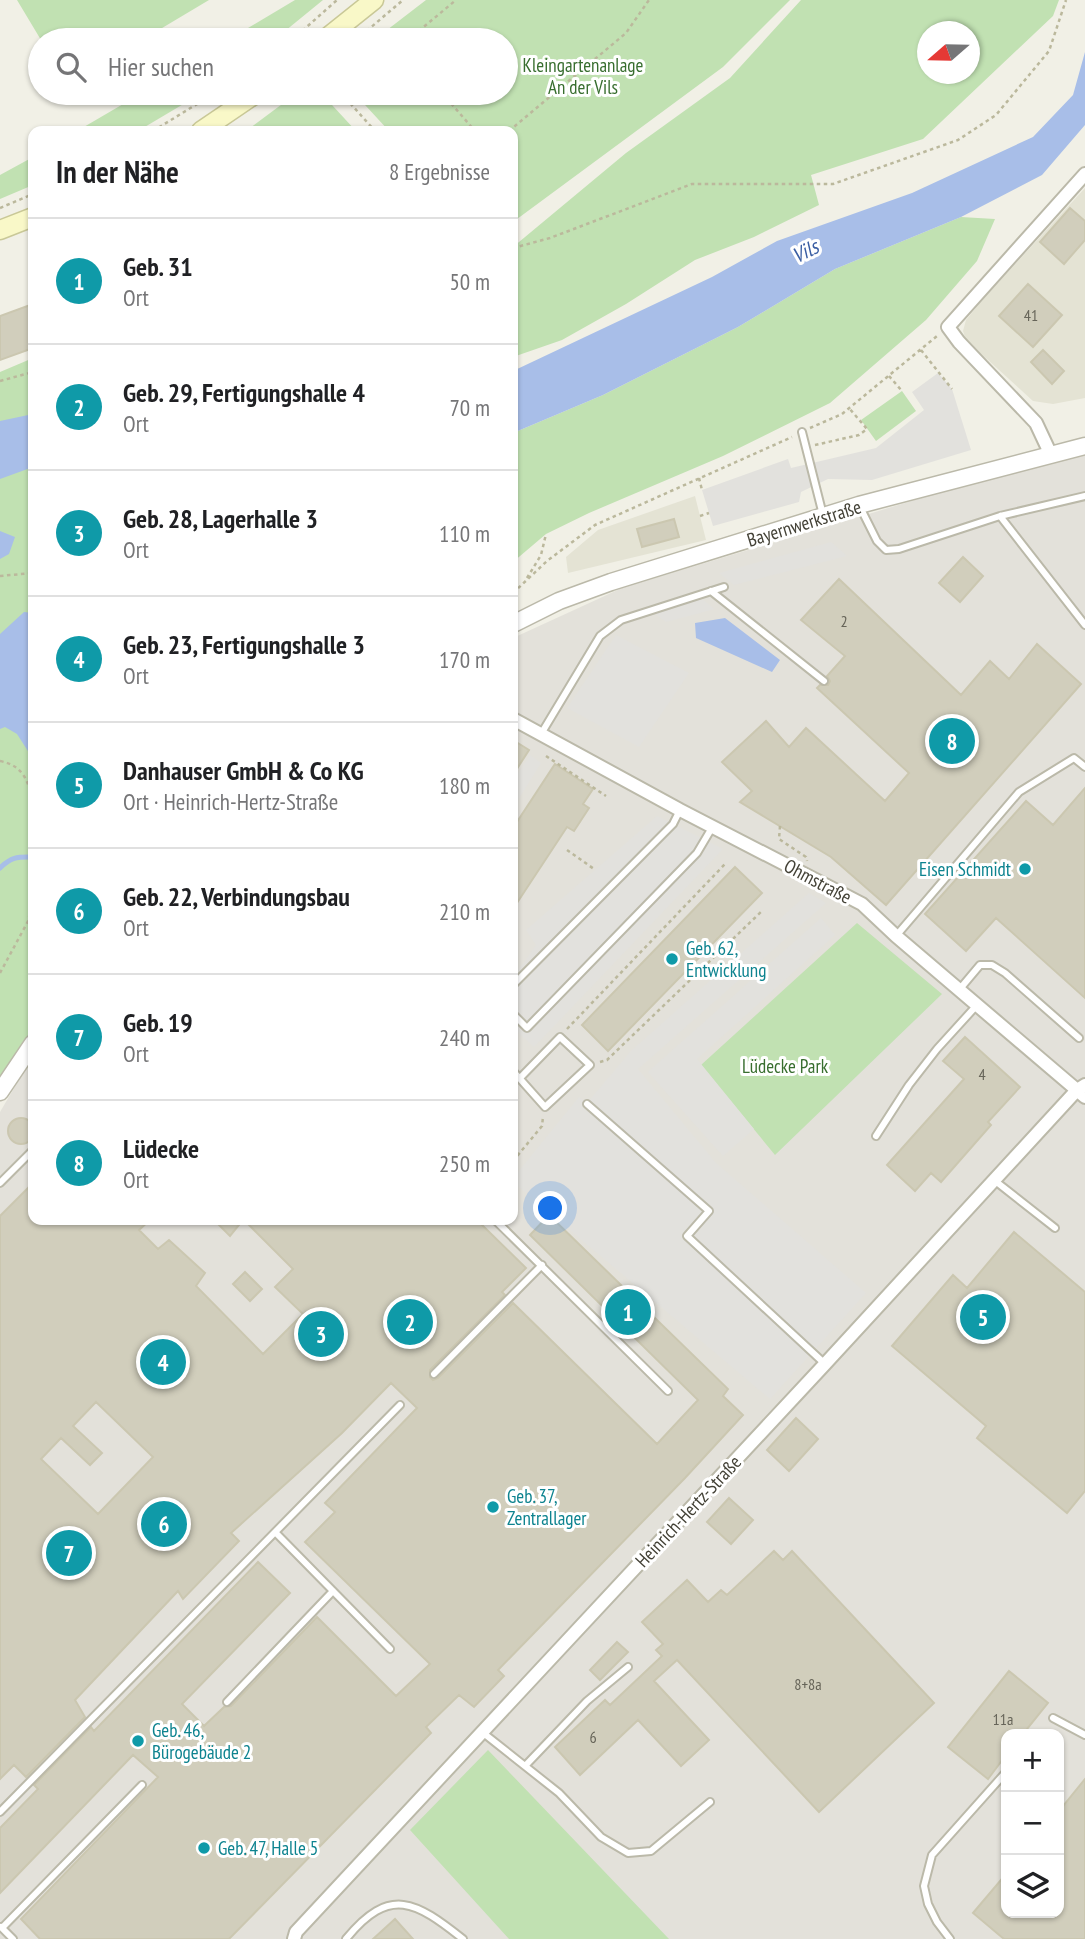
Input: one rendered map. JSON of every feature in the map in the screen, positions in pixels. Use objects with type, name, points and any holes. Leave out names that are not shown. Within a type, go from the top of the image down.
[{"type":"main road","points":[[339,28],[374,0]]},
{"type":"main road","points":[[208,126],[239,105]]},
{"type":"main road","points":[[0,230],[28,220]]},
{"type":"street","points":[[1051,455],[1036,423],[948,327],[1085,174]]},
{"type":"street","name":"Bayernwerkstraße","points":[[518,622],[559,601],[611,582],[823,516],[1085,446]]},
{"type":"street","name":"Bayernwerkstraße","points":[[518,612],[559,601]]},
{"type":"street","name":"Ohmstraße","points":[[518,722],[862,904],[959,990],[1082,1091]]},
{"type":"street","points":[[0,1092],[28,1050]]},
{"type":"street","name":"Heinrich-Hertz-Straße","points":[[293,1939],[296,1932],[994,1180],[1082,1091]]},
{"type":"lane","points":[[802,432],[823,516]]},
{"type":"lane","points":[[859,505],[877,541],[886,550],[899,549],[1000,516],[1085,496]]},
{"type":"lane","points":[[1000,516],[1085,625]]},
{"type":"lane","points":[[540,735],[600,636],[621,620],[724,587]]},
{"type":"lane","points":[[711,592],[824,681]]},
{"type":"lane","points":[[896,936],[1019,792],[1074,758],[1085,767]]},
{"type":"lane","points":[[518,980],[673,824],[680,810]]},
{"type":"lane","points":[[518,1019],[527,1028],[697,853],[713,826]]},
{"type":"lane","points":[[959,990],[980,965],[992,965],[1006,973],[1079,1038]]},
{"type":"lane","points":[[876,1136],[936,1049],[977,1005]]},
{"type":"lane","points":[[560,1037],[590,1065],[545,1107],[520,1078],[560,1037]]},
{"type":"lane","points":[[587,1104],[709,1211],[687,1236],[825,1364]]},
{"type":"lane","points":[[0,1183],[28,1155]]},
{"type":"lane","points":[[994,1180],[1055,1228]]},
{"type":"lane","points":[[500,1225],[668,1391]]},
{"type":"lane","points":[[434,1374],[542,1265]]},
{"type":"lane","points":[[0,1812],[400,1405]]},
{"type":"lane","points":[[276,1533],[390,1648]]},
{"type":"lane","points":[[227,1702],[333,1591]]},
{"type":"lane","points":[[525,1766],[587,1701],[628,1667]]},
{"type":"lane","points":[[1053,1718],[1085,1734]]},
{"type":"lane","points":[[482,1732],[559,1793],[601,1838],[628,1853],[651,1851],[710,1802]]},
{"type":"lane","points":[[950,1939],[928,1904],[924,1886],[932,1855],[1001,1778]]},
{"type":"lane","points":[[13,1939],[1,1927],[142,1785]]},
{"type":"lane","points":[[346,1939],[358,1924],[382,1907],[407,1904],[432,1915],[463,1939]]},
{"type":"path","points":[[306,28],[337,0]]},
{"type":"path","points":[[370,28],[403,0]]},
{"type":"path","points":[[422,28],[456,0]]},
{"type":"path","points":[[515,126],[626,33],[649,0]]},
{"type":"path","points":[[518,247],[550,238],[692,184],[833,184],[958,140],[996,115],[1049,51],[1066,0]]},
{"type":"path","points":[[161,126],[195,105]]},
{"type":"path","points":[[352,105],[371,126]]},
{"type":"path","points":[[452,105],[471,126]]},
{"type":"path","points":[[0,208],[28,196]]},
{"type":"path","points":[[518,588],[547,561],[595,525],[842,414],[948,327]]},
{"type":"path","points":[[921,349],[952,389]]},
{"type":"path","points":[[0,381],[28,373]]},
{"type":"path","points":[[889,376],[902,391]]},
{"type":"path","points":[[805,446],[843,440],[859,435],[867,429],[849,408]]},
{"type":"path","points":[[699,478],[702,490]]},
{"type":"path","points":[[700,516],[709,513]]},
{"type":"path","points":[[526,580],[541,555],[546,534]]},
{"type":"path","points":[[0,576],[28,573]]},
{"type":"path","points":[[546,756],[606,796]]},
{"type":"path","points":[[0,761],[9,763],[27,778],[28,782]]},
{"type":"path","points":[[780,826],[779,839],[806,857],[810,877]]},
{"type":"path","points":[[567,850],[594,869]]},
{"type":"path","points":[[560,1037],[725,863]]},
{"type":"path","points":[[590,1065],[607,1060],[764,910]]},
{"type":"path","points":[[0,973],[28,918]]},
{"type":"path","points":[[545,1009],[567,1030]]},
{"type":"path","points":[[518,1155],[542,1126],[545,1107]]},
{"type":"shaded area","points":[[1085,188],[1085,398],[1053,404],[1033,401],[966,340],[963,331],[966,320],[984,298]]},
{"type":"shaded area","points":[[938,373],[952,389],[971,450],[872,480],[828,479],[801,492],[799,502],[713,526],[702,490],[788,459],[791,468],[876,448],[924,410],[912,392]]},
{"type":"shaded area","points":[[1085,449],[1085,1939],[0,1939],[0,1112],[28,1064],[28,1225],[518,1225],[518,636],[622,588]]},
{"type":"shaded area","points":[[695,496],[706,540],[568,573],[566,557],[598,530]]},
{"type":"shaded area","points":[[831,542],[847,556],[734,585],[719,573]]},
{"type":"shaded area","points":[[698,596],[715,609],[666,622],[651,611]]},
{"type":"shaded area","points":[[616,635],[689,673],[639,747],[567,708]]},
{"type":"shaded area","points":[[530,755],[541,763],[518,800],[518,773]]},
{"type":"shaded area","points":[[657,816],[723,849],[534,1047],[518,1033],[518,969],[536,945],[526,930]]},
{"type":"shaded area","points":[[809,893],[826,903],[638,1069],[716,1163],[866,1293],[770,1399],[518,1186],[518,1172],[579,1097],[587,1103],[631,1051]]},
{"type":"shaded area","points":[[821,918],[835,935],[697,1059],[754,1129],[723,1156],[648,1072]]},
{"type":"green space","points":[[17,0],[209,0],[162,28],[34,28]]},
{"type":"green space","points":[[295,0],[323,0],[289,28],[248,28]]},
{"type":"green space","name":"Kleingartenanlage An der Vils","points":[[426,0],[790,0],[723,67],[518,218],[518,126],[384,126],[365,105],[518,105],[518,28],[390,28]]},
{"type":"green space","points":[[801,0],[1059,0],[1053,16],[923,139],[811,175],[819,205],[754,237],[695,260],[626,304],[562,340],[518,355],[518,243],[626,153],[730,78]]},
{"type":"green space","points":[[121,105],[182,105],[146,126],[86,126]]},
{"type":"green space","points":[[281,105],[332,105],[351,126],[253,126]]},
{"type":"green space","points":[[28,160],[28,187],[0,199],[0,175]]},
{"type":"green space","points":[[961,217],[995,219],[977,261],[926,320],[830,403],[723,456],[546,534],[518,558],[518,431],[603,395],[738,327],[835,269]]},
{"type":"green space","points":[[28,360],[28,1041],[10,1072],[0,1081],[0,372]]},
{"type":"green space","points":[[902,391],[916,411],[876,441],[861,420]]},
{"type":"green space","name":"Lüdecke Park","points":[[857,923],[942,994],[775,1155],[701,1065]]},
{"type":"green space","points":[[488,1750],[669,1939],[509,1939],[410,1830]]},
{"type":"water","name":"Vils","points":[[1085,52],[1085,125],[1042,175],[961,217],[835,269],[738,327],[603,395],[518,431],[518,369],[712,277],[777,241],[912,193],[1033,137],[1073,95]]},
{"type":"water","points":[[28,415],[28,469],[0,479],[0,421]]},
{"type":"water","points":[[0,531],[15,537],[9,554],[0,559]]},
{"type":"water","points":[[24,612],[28,612],[28,751],[17,734],[5,727],[0,729],[0,634]]},
{"type":"water","points":[[725,618],[780,660],[772,672],[696,638],[695,623]]},
{"type":"building","points":[[1070,208],[1085,221],[1085,240],[1064,264],[1040,242]]},
{"type":"building","points":[[1028,284],[1062,315],[1033,347],[999,316]]},
{"type":"building","points":[[28,306],[28,350],[0,360],[0,316]]},
{"type":"building","points":[[1043,350],[1064,371],[1052,384],[1031,362]]},
{"type":"building","points":[[674,519],[679,537],[642,547],[637,529]]},
{"type":"building","points":[[963,557],[983,576],[960,602],[939,583]]},
{"type":"building","points":[[839,579],[961,695],[990,661],[1009,679],[1037,644],[1081,684],[886,905],[831,857],[740,802],[752,791],[722,762],[766,721],[789,747],[806,728],[885,801],[909,773],[817,688],[820,685],[828,685],[830,681],[827,676],[845,656],[801,620]]},
{"type":"building","points":[[518,743],[529,750],[518,767]]},
{"type":"building","points":[[555,764],[593,789],[583,804],[589,808],[574,831],[567,827],[518,901],[518,820]]},
{"type":"building","name":"Eisen Schmidt","points":[[1085,788],[1085,998],[996,918],[966,951],[925,914],[1026,801],[1053,825]]},
{"type":"building","name":"Geb. 62, Entwicklung","points":[[735,867],[762,893],[608,1051],[582,1025]]},
{"type":"building","points":[[965,1037],[1020,1087],[988,1122],[991,1125],[941,1182],[931,1173],[915,1191],[887,1165],[964,1079],[943,1061]]},
{"type":"building","points":[[16,1119],[26,1119],[28,1142],[16,1143],[9,1136],[9,1126]]},
{"type":"building","points":[[28,1188],[28,1225],[144,1225],[139,1230],[158,1249],[169,1240],[205,1273],[196,1286],[263,1354],[303,1314],[275,1287],[293,1269],[249,1225],[482,1225],[526,1268],[502,1292],[505,1295],[430,1370],[430,1377],[433,1380],[438,1378],[513,1303],[657,1444],[698,1400],[530,1235],[549,1215],[728,1389],[723,1396],[743,1415],[498,1670],[504,1676],[474,1707],[459,1695],[426,1727],[431,1733],[229,1939],[40,1939],[21,1919],[158,1777],[133,1755],[0,1893],[0,1828],[38,1789],[34,1785],[91,1727],[94,1731],[258,1562],[290,1593],[182,1704],[204,1726],[224,1707],[231,1706],[317,1617],[396,1696],[430,1664],[305,1542],[335,1512],[325,1503],[417,1408],[391,1383],[342,1433],[231,1533],[239,1541],[183,1599],[178,1591],[75,1700],[85,1717],[26,1777],[14,1765],[0,1779],[0,1216]],"holes":[[[96,1402],[153,1457],[98,1514],[41,1459],[61,1438],[90,1465],[102,1453],[73,1426]]]},
{"type":"building","points":[[219,1225],[239,1225],[230,1236]]},
{"type":"building","points":[[1014,1232],[1085,1292],[1085,1491],[1067,1513],[977,1438],[986,1426],[892,1346],[953,1275],[967,1288]]},
{"type":"building","points":[[245,1272],[262,1289],[250,1301],[233,1284]]},
{"type":"building","points":[[796,1418],[818,1439],[789,1471],[767,1450]]},
{"type":"building","points":[[729,1498],[753,1520],[731,1544],[707,1522]]},
{"type":"building","points":[[774,1551],[783,1560],[792,1551],[934,1703],[819,1812],[677,1660],[654,1681],[709,1740],[681,1766],[638,1720],[580,1775],[555,1747],[605,1700],[610,1705],[662,1656],[656,1650],[663,1644],[642,1622],[687,1580],[708,1602],[721,1590],[727,1595]]},
{"type":"building","points":[[617,1642],[628,1652],[600,1680],[590,1670]]},
{"type":"building","points":[[1009,1671],[1048,1703],[1027,1729],[1001,1729],[1001,1762],[988,1779],[948,1747]]},
{"type":"building","points":[[1085,1779],[1085,1939],[1004,1939],[973,1913],[1001,1880],[1001,1918],[1064,1918],[1064,1805]]},
{"type":"building","points":[[395,1919],[413,1939],[373,1939]]},
{"type":"waterway","points":[[0,868],[15,858],[28,857]]},
{"type":"place","name":"Lüdecke","points":[[952,741]]},
{"type":"place","name":"Eisen Schmidt","points":[[1025,869]]},
{"type":"place","name":"Geb. 62, Entwicklung","points":[[672,959]]},
{"type":"place","name":"Geb. 31","points":[[628,1312]]},
{"type":"place","name":"Danhauser GmbH & Co KG","points":[[983,1317]]},
{"type":"place","name":"Geb. 29, Fertigungshalle 4","points":[[410,1322]]},
{"type":"place","name":"Geb. 28, Lagerhalle 3","points":[[321,1334]]},
{"type":"place","name":"Geb. 23, Fertigungshalle 3","points":[[163,1362]]},
{"type":"place","name":"Geb. 37, Zentrallager","points":[[493,1507]]},
{"type":"place","name":"Geb. 22, Verbindungsbau","points":[[164,1524]]},
{"type":"place","name":"Geb. 19","points":[[69,1553]]},
{"type":"place","name":"Geb. 46, Bürogebäude 2","points":[[138,1741]]},
{"type":"place","name":"Geb. 47, Halle 5","points":[[204,1848]]}]
